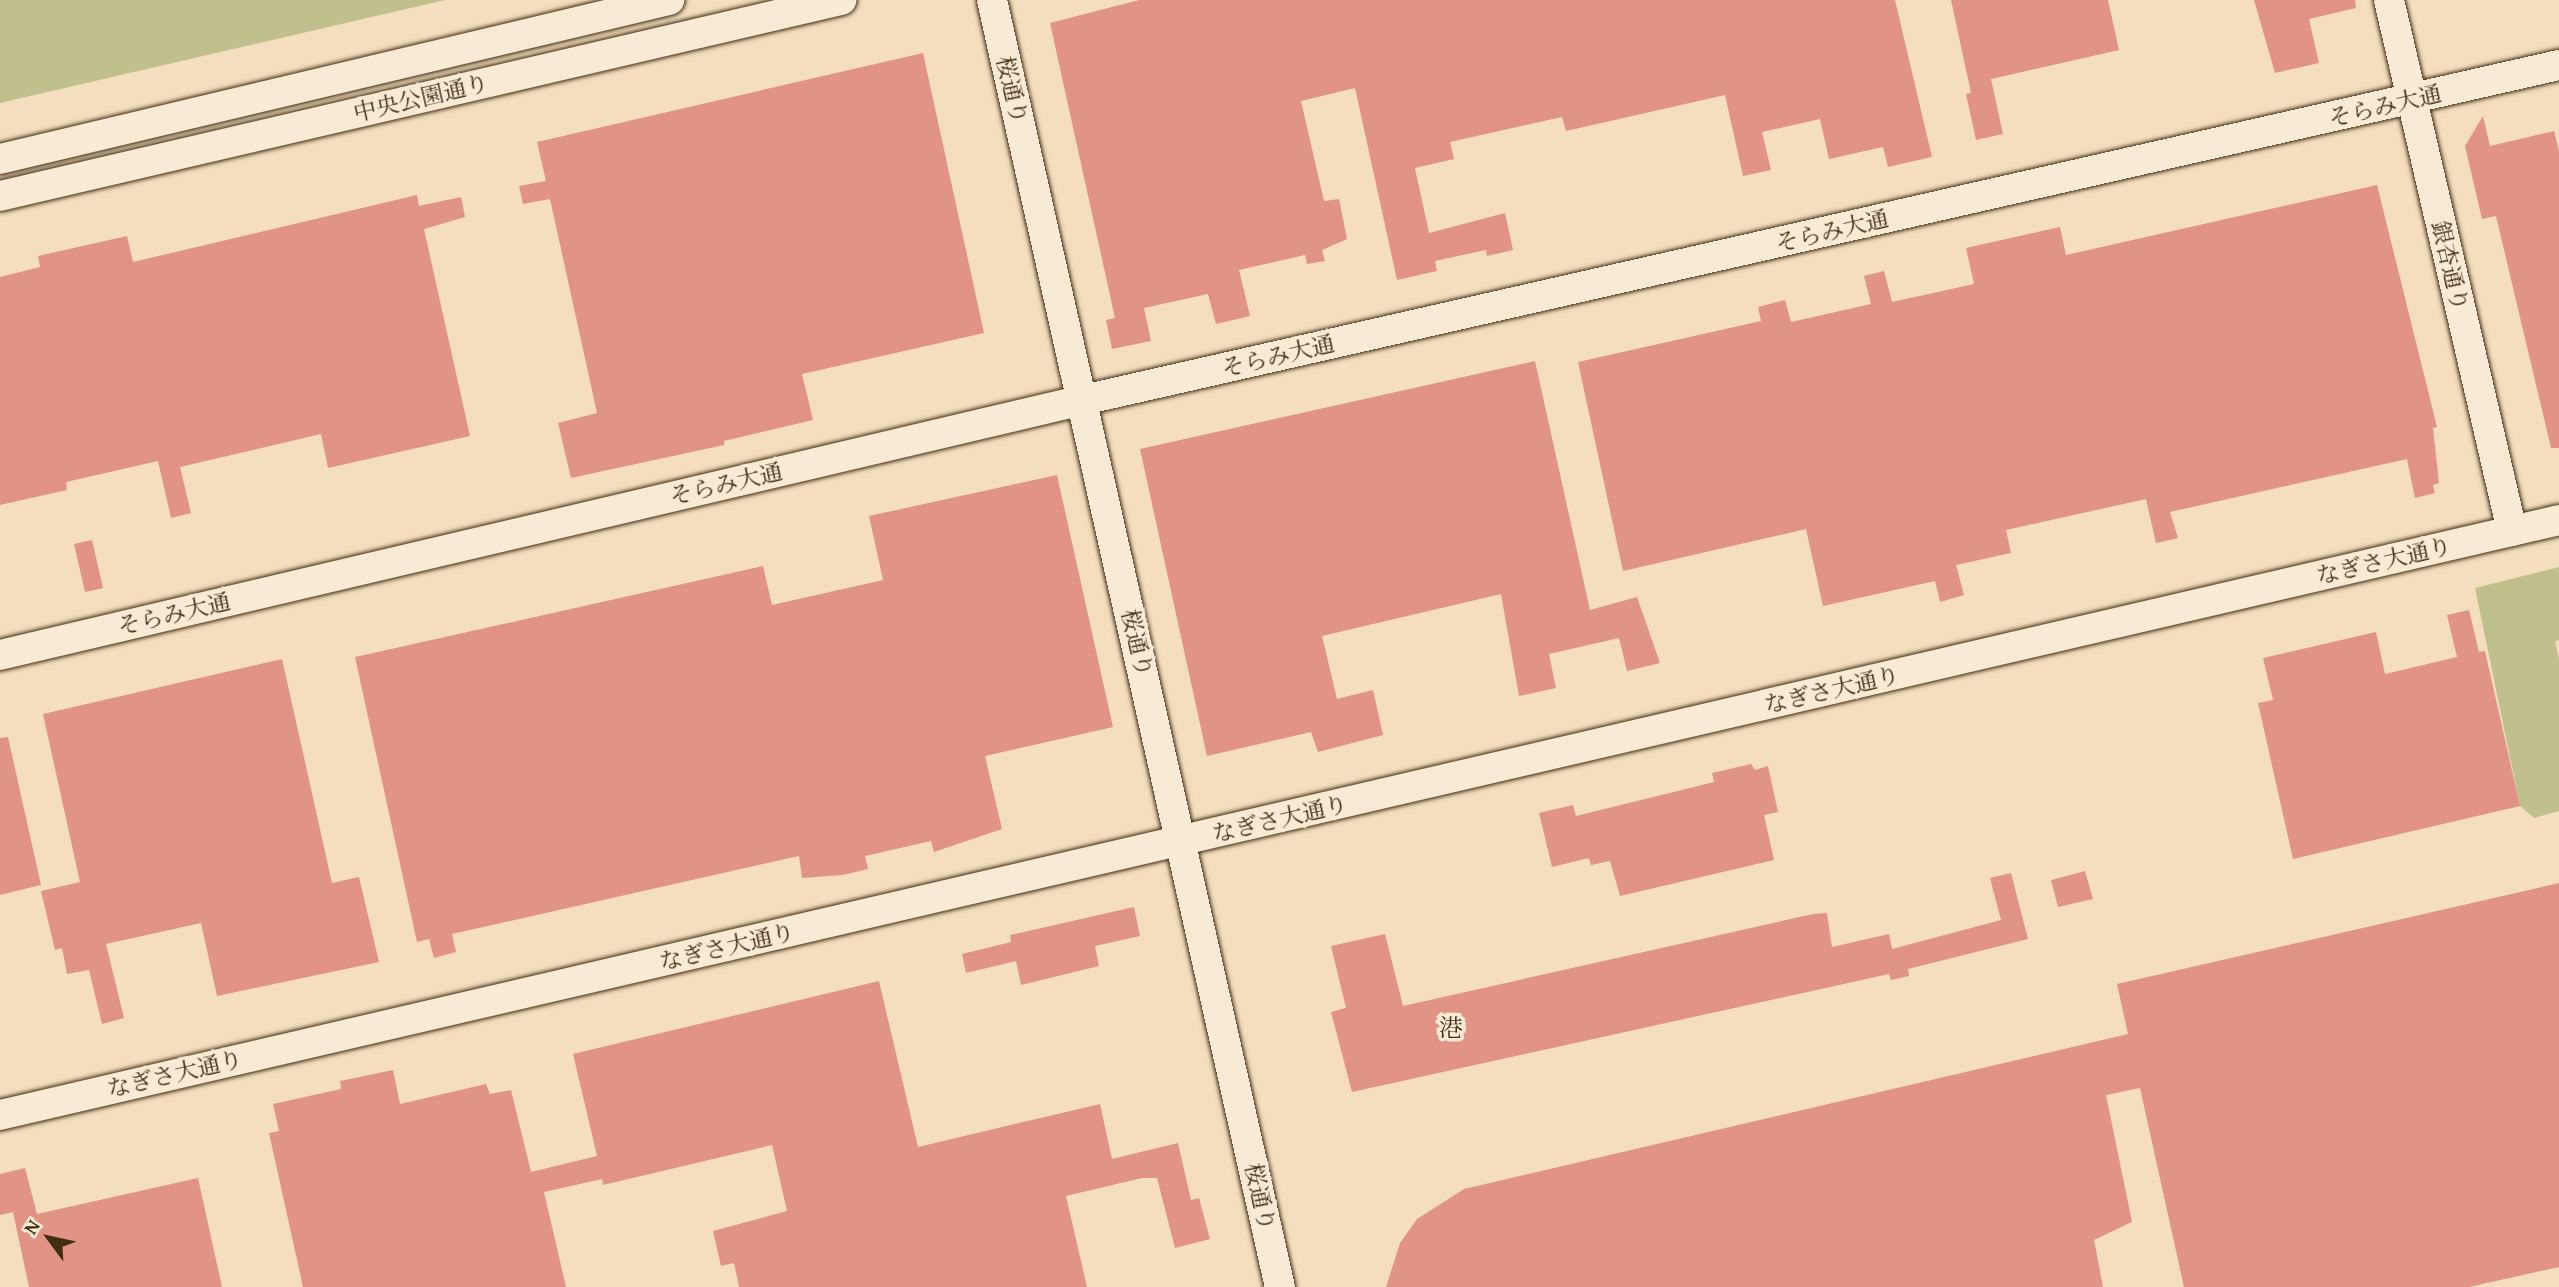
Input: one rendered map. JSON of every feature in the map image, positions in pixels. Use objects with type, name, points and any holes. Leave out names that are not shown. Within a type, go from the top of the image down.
[{"type":"street","name":"中央公園通り","points":[[0,159],[669,0]]},
{"type":"street","name":"中央公園通り","points":[[0,196],[841,0]]},
{"type":"street","name":"桜通り","points":[[992,0],[1280,1287]]},
{"type":"street","name":"銀杏通り","points":[[2389,0],[2512,531]]},
{"type":"street","name":"そらみ大通","points":[[0,655],[1083,400],[2559,65]]},
{"type":"street","name":"なぎさ大通り","points":[[0,1115],[2559,520]]},
{"type":"green space","points":[[0,0],[445,0],[0,103]]},
{"type":"green space","points":[[2559,567],[2559,640],[2555,642],[2559,659],[2559,811],[2534,818],[2520,806],[2475,588]]},
{"type":"building","points":[[1139,0],[1895,0],[1932,157],[1888,167],[1883,147],[1829,159],[1820,119],[1762,132],[1771,170],[1743,176],[1725,95],[1566,131],[1562,117],[1450,142],[1454,159],[1415,168],[1429,233],[1505,213],[1513,250],[1487,256],[1486,250],[1435,261],[1437,271],[1397,280],[1355,88],[1301,101],[1324,201],[1339,199],[1347,239],[1322,250],[1325,261],[1307,264],[1305,255],[1239,270],[1250,316],[1216,324],[1208,294],[1144,308],[1151,341],[1112,349],[1106,320],[1115,318],[1050,23]]},
{"type":"building","points":[[1951,0],[2108,0],[2119,50],[1991,79],[2003,134],[1976,140],[1966,94],[1971,93]]},
{"type":"building","points":[[2254,0],[2355,0],[2356,8],[2309,19],[2319,63],[2275,73]]},
{"type":"building","points":[[923,53],[984,333],[802,374],[813,420],[724,441],[724,445],[571,478],[558,423],[597,413],[550,199],[523,204],[519,186],[546,181],[537,142]]},
{"type":"building","points":[[2483,116],[2490,146],[2554,131],[2559,151],[2559,448],[2551,448],[2496,216],[2482,219],[2465,146]]},
{"type":"building","points":[[2377,185],[2437,427],[2433,428],[2439,483],[2433,485],[2435,493],[2415,498],[2407,459],[2170,512],[2178,538],[2156,543],[2146,499],[2006,530],[2011,553],[1956,565],[1964,595],[1940,602],[1935,581],[1823,606],[1806,529],[1623,571],[1578,362],[1761,321],[1758,307],[1785,300],[1791,322],[1871,304],[1864,276],[1884,271],[1892,302],[1974,284],[1966,248],[2060,227],[2066,255]]},
{"type":"building","points":[[417,195],[419,206],[461,197],[465,217],[424,229],[470,436],[328,468],[321,434],[180,467],[191,513],[171,518],[158,461],[66,482],[67,490],[0,505],[0,277],[40,267],[38,256],[127,236],[133,262]]},
{"type":"building","points":[[1535,361],[1590,610],[1637,597],[1660,663],[1627,671],[1619,638],[1549,654],[1556,688],[1519,696],[1501,594],[1322,636],[1337,699],[1373,690],[1383,735],[1318,752],[1311,732],[1207,756],[1140,449]]},
{"type":"building","points":[[1057,475],[1113,727],[985,756],[1002,829],[934,852],[931,841],[865,856],[868,869],[843,875],[802,878],[799,856],[452,934],[456,952],[434,958],[429,939],[417,942],[355,657],[763,566],[772,605],[883,580],[869,516]]},
{"type":"building","points":[[92,540],[103,588],[85,592],[74,544]]},
{"type":"building","points":[[2469,610],[2479,652],[2485,651],[2520,806],[2293,859],[2258,703],[2273,700],[2263,658],[2376,632],[2385,674],[2457,657],[2447,615]]},
{"type":"building","points":[[282,659],[332,883],[359,877],[379,962],[217,996],[201,923],[106,944],[124,1018],[102,1024],[89,970],[67,974],[62,948],[55,950],[41,891],[80,882],[43,714]]},
{"type":"building","points":[[8,737],[41,885],[0,895],[0,738]]},
{"type":"building","points":[[1751,764],[1755,770],[1768,766],[1778,812],[1764,815],[1774,860],[1620,896],[1610,861],[1591,865],[1589,858],[1552,867],[1539,813],[1573,805],[1576,816],[1714,782],[1712,773]]},
{"type":"building","points":[[2085,871],[2093,899],[2058,907],[2051,880]]},
{"type":"building","points":[[2011,873],[2028,939],[1908,969],[1909,976],[1891,980],[1889,974],[1352,1092],[1331,1012],[1346,1008],[1331,946],[1385,934],[1403,1006],[1813,914],[1827,913],[1832,947],[1889,934],[1892,949],[2001,920],[1990,878]]},
{"type":"building","points":[[2559,883],[2559,1267],[2469,1287],[2184,1287],[2140,1088],[2106,1095],[2132,1222],[2094,1240],[2103,1287],[1386,1287],[1400,1243],[1417,1219],[1464,1189],[2128,1034],[2117,984]]},
{"type":"building","points":[[1134,907],[1140,936],[1095,946],[1099,966],[1021,985],[1016,961],[966,973],[962,954],[1011,942],[1010,935]]},
{"type":"building","points":[[879,981],[918,1147],[1100,1104],[1112,1159],[1178,1143],[1191,1200],[1199,1198],[1210,1239],[1175,1248],[1157,1178],[1142,1178],[1066,1196],[1087,1287],[739,1287],[734,1263],[721,1266],[713,1231],[787,1211],[772,1145],[603,1185],[602,1179],[544,1192],[566,1287],[303,1287],[269,1133],[279,1131],[273,1104],[341,1089],[340,1081],[393,1070],[400,1104],[486,1084],[490,1094],[511,1090],[531,1172],[597,1156],[573,1054]]},
{"type":"building","points":[[25,1168],[37,1214],[198,1178],[222,1287],[29,1287],[13,1212],[0,1215],[0,1174]]},
{"type":"district","name":"港","points":[[1451,1028]]}]
